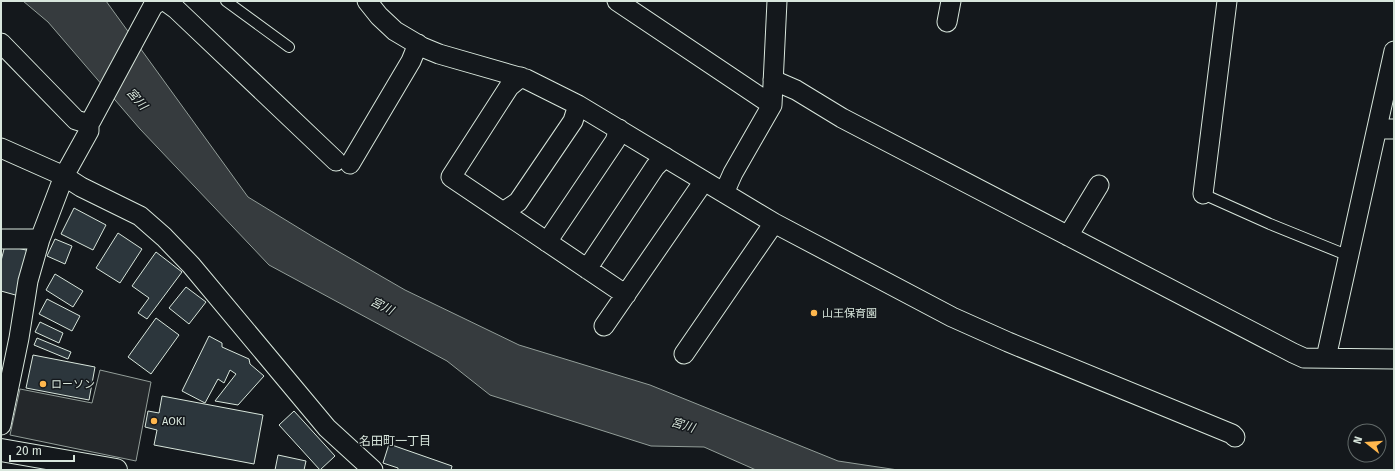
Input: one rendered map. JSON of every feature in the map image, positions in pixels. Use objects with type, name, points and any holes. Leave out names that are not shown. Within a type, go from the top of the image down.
[{"type":"main road","points":[[1,450],[116,470]]},
{"type":"street","points":[[367,1],[379,16],[395,31],[418,44],[439,54],[521,77],[578,105],[774,223],[952,317],[1008,342],[1232,434],[1235,437]]},
{"type":"street","points":[[617,1],[772,105]]},
{"type":"street","points":[[724,193],[772,105],[777,1]]},
{"type":"street","points":[[948,22],[951,1]]},
{"type":"street","points":[[1203,194],[1227,1]]},
{"type":"street","points":[[1,425],[19,338],[28,281],[40,239],[64,176],[89,131],[90,122],[160,3],[176,9],[343,162],[411,60],[418,44]]},
{"type":"street","points":[[1,43],[76,120],[90,122]]},
{"type":"street","points":[[1326,358],[1349,256],[1385,129],[1394,51]]},
{"type":"street","points":[[521,77],[509,87],[451,177],[626,296]]},
{"type":"street","points":[[773,80],[796,90],[842,118],[1293,354],[1304,358],[1394,359]]},
{"type":"street","points":[[503,212],[518,202],[573,122],[578,105]]},
{"type":"street","points":[[547,242],[614,141],[619,129]]},
{"type":"street","points":[[1,148],[64,176],[81,187],[140,216],[164,237],[190,265],[327,428],[373,470]]},
{"type":"street","points":[[587,269],[655,167],[665,157]]},
{"type":"street","points":[[604,326],[704,181]]},
{"type":"street","points":[[1068,236],[1099,185]]},
{"type":"street","points":[[684,354],[774,223]]},
{"type":"street","points":[[1,239],[40,239]]},
{"type":"lane","points":[[226,1],[289,47]]},
{"type":"lane","points":[[1203,194],[1270,224],[1349,256]]},
{"type":"shaded area","points":[[100,370],[151,382],[136,461],[10,435],[20,389],[92,403]]},
{"type":"water","name":"宮川","points":[[23,1],[106,1],[248,197],[405,290],[519,345],[650,385],[838,461],[898,470],[756,470],[704,447],[651,446],[490,395],[447,361],[269,265],[140,129],[48,22]]},
{"type":"building","points":[[74,208],[106,225],[93,250],[61,234]]},
{"type":"building","points":[[118,233],[142,249],[120,283],[96,268]]},
{"type":"building","points":[[55,239],[72,246],[65,264],[47,256]]},
{"type":"building","points":[[5,245],[30,251],[19,296],[1,291],[1,261]]},
{"type":"building","points":[[156,252],[182,272],[147,319],[138,313],[149,298],[132,286]]},
{"type":"building","points":[[55,274],[83,291],[73,307],[46,290]]},
{"type":"building","points":[[186,287],[206,302],[189,324],[169,308]]},
{"type":"building","points":[[47,299],[80,316],[72,331],[39,314]]},
{"type":"building","points":[[156,318],[179,335],[151,374],[128,357]]},
{"type":"building","points":[[40,322],[63,333],[59,343],[35,332]]},
{"type":"building","points":[[209,336],[222,343],[222,347],[249,359],[250,364],[264,376],[238,405],[215,401],[236,374],[230,370],[224,383],[218,379],[205,403],[182,391]]},
{"type":"building","points":[[37,338],[71,352],[68,359],[34,345]]},
{"type":"building","points":[[33,355],[95,367],[89,400],[26,388]]},
{"type":"building","points":[[162,396],[263,415],[254,464],[154,445],[157,430],[145,427],[148,411],[159,413]]},
{"type":"building","points":[[294,411],[335,456],[320,470],[279,425]]},
{"type":"building","points":[[389,444],[452,466],[451,470],[398,470],[398,468],[383,463]]},
{"type":"building","points":[[278,455],[306,461],[304,470],[275,470]]},
{"type":"place","name":"山王保育園","points":[[814,313]]},
{"type":"place","name":"ローソン","points":[[43,384]]},
{"type":"place","name":"AOKI","points":[[154,421]]},
{"type":"district","name":"名田町一丁目","points":[[395,441]]}]
